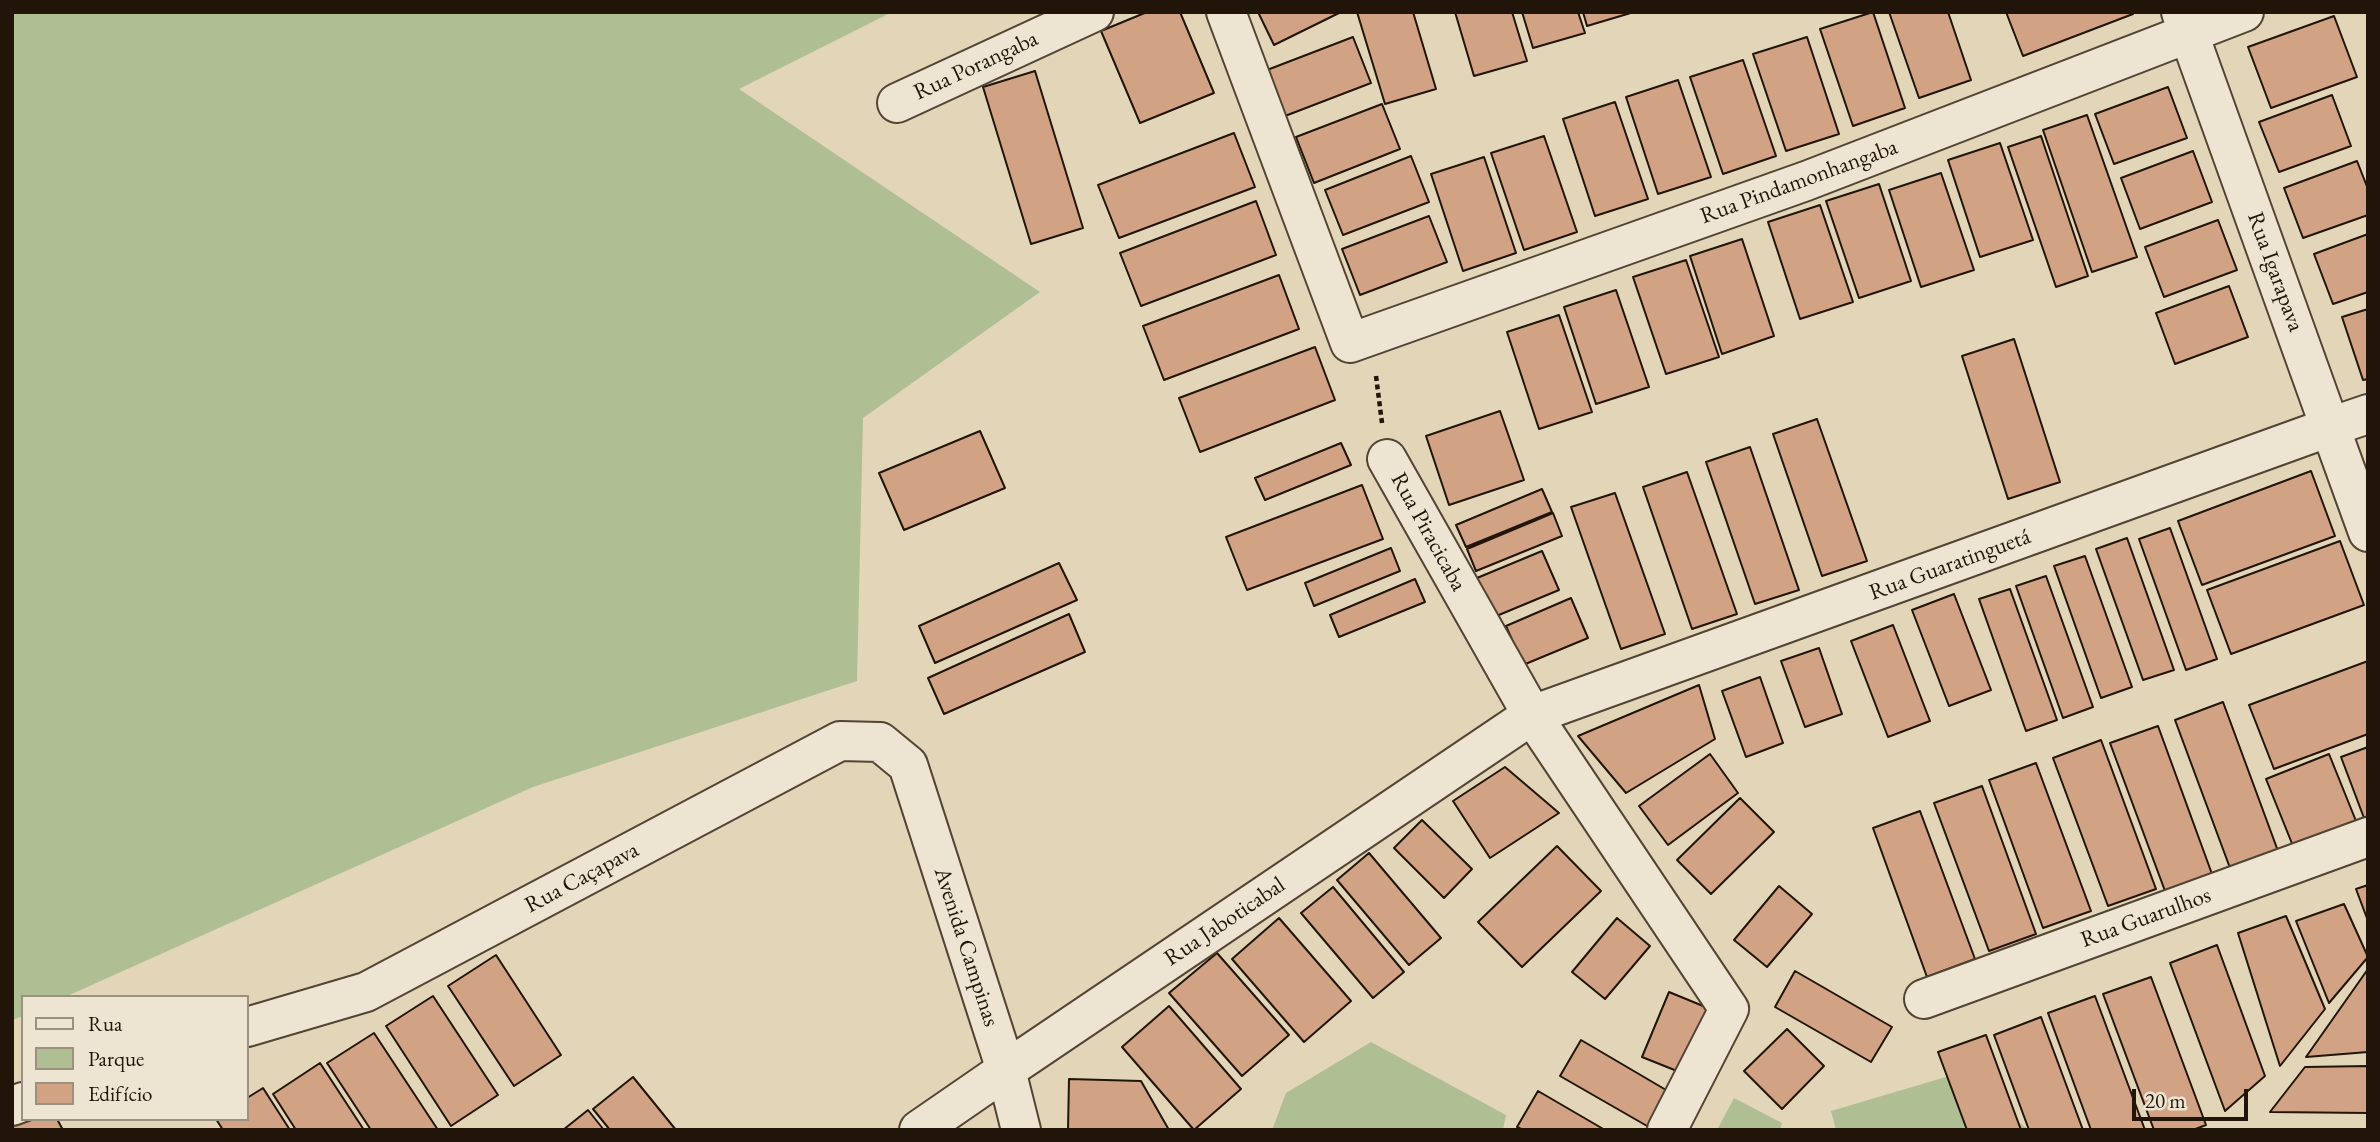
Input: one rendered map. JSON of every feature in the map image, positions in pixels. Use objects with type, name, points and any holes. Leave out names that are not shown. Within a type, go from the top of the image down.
[{"type":"street","name":"Rua Porangaba","points":[[897,103],[1094,12]]},
{"type":"street","points":[[1226,12],[1350,343]]},
{"type":"street","name":"Rua Pindamonhangaba","points":[[1350,343],[1806,181],[2185,22],[2245,12]]},
{"type":"street","name":"Rua Igarapava","points":[[2185,22],[2368,532]]},
{"type":"street","name":"Rua Guaratinguetá","points":[[1532,715],[2368,414]]},
{"type":"street","name":"Rua Piracicaba","points":[[1387,459],[1532,715],[1729,1009],[1667,1130]]},
{"type":"street","name":"Rua Jaboticabal","points":[[919,1130],[1532,715]]},
{"type":"street","name":"Rua Caçapava","points":[[248,1027],[366,992],[840,741],[880,743],[908,765]]},
{"type":"street","name":"Avenida Campinas","points":[[908,765],[1006,1070],[1021,1130]]},
{"type":"street","name":"Rua Guarulhos","points":[[1924,999],[2368,837]]},
{"type":"path","name":"Rua Piracicaba","points":[[1350,343],[1376,369],[1387,459]]},
{"type":"green space","points":[[12,12],[892,12],[739,89],[1040,292],[863,418],[857,681],[533,787],[69,995],[21,995],[21,1017],[12,1020]]},
{"type":"green space","points":[[1371,1042],[1506,1115],[1503,1130],[1272,1130],[1286,1093]]},
{"type":"green space","points":[[1956,1074],[2029,1130],[1836,1130],[1831,1111]]},
{"type":"green space","points":[[1734,1098],[1782,1123],[1780,1130],[1717,1130]]},
{"type":"building","points":[[1147,12],[1180,12],[1214,93],[1140,123],[1101,31]]},
{"type":"building","points":[[1258,12],[1341,12],[1274,45]]},
{"type":"building","points":[[1357,12],[1413,12],[1436,89],[1385,104]]},
{"type":"building","points":[[1455,12],[1512,12],[1527,61],[1474,76]]},
{"type":"building","points":[[1522,12],[1578,12],[1585,33],[1533,48]]},
{"type":"building","points":[[1583,12],[1634,12],[1587,26]]},
{"type":"building","points":[[1873,12],[1905,108],[1853,126],[1820,29]]},
{"type":"building","points":[[1889,12],[1948,12],[1971,80],[1919,98]]},
{"type":"building","points":[[2006,12],[2132,12],[2133,14],[2023,56]]},
{"type":"building","points":[[2334,16],[2357,77],[2271,108],[2248,47]]},
{"type":"building","points":[[1353,37],[1371,83],[1285,116],[1267,70]]},
{"type":"building","points":[[1807,37],[1839,134],[1786,151],[1753,54]]},
{"type":"building","points":[[1743,60],[1776,156],[1723,174],[1690,77]]},
{"type":"building","points":[[1035,71],[1083,228],[1031,244],[983,87]]},
{"type":"building","points":[[1678,80],[1711,177],[1658,194],[1626,97]]},
{"type":"building","points":[[2168,87],[2187,138],[2114,164],[2095,114]]},
{"type":"building","points":[[2332,95],[2351,146],[2279,172],[2259,122]]},
{"type":"building","points":[[1615,102],[1648,199],[1595,216],[1563,119]]},
{"type":"building","points":[[1382,104],[1400,149],[1314,183],[1296,137]]},
{"type":"building","points":[[2087,115],[2137,257],[2092,272],[2043,130]]},
{"type":"building","points":[[1234,133],[1255,187],[1119,238],[1098,185]]},
{"type":"building","points":[[1544,136],[1577,232],[1524,250],[1491,153]]},
{"type":"building","points":[[2041,136],[2088,276],[2056,287],[2008,147]]},
{"type":"building","points":[[2000,143],[2033,240],[1980,257],[1948,160]]},
{"type":"building","points":[[2193,151],[2212,202],[2140,229],[2121,178]]},
{"type":"building","points":[[1411,156],[1429,202],[1343,235],[1325,190]]},
{"type":"building","points":[[1484,157],[1516,253],[1463,271],[1431,174]]},
{"type":"building","points":[[2357,161],[2368,189],[2368,215],[2303,238],[2284,188]]},
{"type":"building","points":[[1941,173],[1974,270],[1921,287],[1889,190]]},
{"type":"building","points":[[1879,184],[1911,281],[1859,298],[1826,201]]},
{"type":"building","points":[[1256,201],[1276,255],[1141,306],[1120,253]]},
{"type":"building","points":[[1820,205],[1853,302],[1800,319],[1768,222]]},
{"type":"building","points":[[1429,216],[1447,262],[1360,295],[1342,249]]},
{"type":"building","points":[[2218,220],[2237,270],[2164,297],[2145,247]]},
{"type":"building","points":[[2368,234],[2368,292],[2333,304],[2314,254]]},
{"type":"building","points":[[1742,239],[1774,336],[1722,354],[1690,256]]},
{"type":"building","points":[[1686,260],[1719,357],[1666,374],[1633,277]]},
{"type":"building","points":[[1279,275],[1299,329],[1164,380],[1143,326]]},
{"type":"building","points":[[2229,286],[2248,337],[2175,364],[2156,313]]},
{"type":"building","points":[[1616,290],[1649,387],[1596,404],[1564,307]]},
{"type":"building","points":[[2368,309],[2368,379],[2363,380],[2342,317]]},
{"type":"building","points":[[1559,315],[1592,412],[1539,429],[1507,332]]},
{"type":"building","points":[[2014,339],[2060,482],[2008,499],[1962,356]]},
{"type":"building","points":[[1315,347],[1335,400],[1200,452],[1179,398]]},
{"type":"building","points":[[1500,411],[1524,480],[1449,505],[1426,436]]},
{"type":"building","points":[[1817,419],[1867,561],[1822,576],[1773,434]]},
{"type":"building","points":[[980,431],[1005,488],[904,530],[879,473]]},
{"type":"building","points":[[1341,443],[1351,465],[1265,500],[1255,478]]},
{"type":"building","points":[[1750,447],[1799,590],[1755,604],[1706,462]]},
{"type":"building","points":[[2311,471],[2335,536],[2202,585],[2178,521]]},
{"type":"building","points":[[1687,472],[1737,614],[1692,629],[1643,487]]},
{"type":"building","points":[[1362,485],[1383,539],[1247,590],[1226,537]]},
{"type":"building","points":[[1542,489],[1552,512],[1466,547],[1456,525]]},
{"type":"building","points":[[1615,493],[1665,634],[1621,649],[1571,507]]},
{"type":"building","points":[[1553,513],[1562,536],[1476,571],[1467,549]]},
{"type":"building","points":[[2170,528],[2217,659],[2186,670],[2139,539]]},
{"type":"building","points":[[2127,538],[2174,670],[2143,680],[2096,549]]},
{"type":"building","points":[[2340,541],[2364,605],[2231,654],[2207,590]]},
{"type":"building","points":[[1391,548],[1400,571],[1314,606],[1305,583]]},
{"type":"building","points":[[1542,551],[1559,590],[1494,617],[1477,578]]},
{"type":"building","points":[[2085,556],[2132,687],[2101,698],[2054,566]]},
{"type":"building","points":[[1059,563],[1077,600],[935,663],[919,626]]},
{"type":"building","points":[[2046,576],[2093,707],[2063,718],[2016,586]]},
{"type":"building","points":[[1415,579],[1425,602],[1339,637],[1330,615]]},
{"type":"building","points":[[2010,589],[2057,720],[2026,731],[1979,599]]},
{"type":"building","points":[[1954,594],[1991,690],[1949,706],[1912,610]]},
{"type":"building","points":[[1571,598],[1588,638],[1523,665],[1506,626]]},
{"type":"building","points":[[1069,614],[1085,652],[944,714],[928,678]]},
{"type":"building","points":[[1893,625],[1930,721],[1888,737],[1851,641]]},
{"type":"building","points":[[1819,648],[1842,714],[1805,727],[1781,661]]},
{"type":"building","points":[[2368,661],[2368,734],[2274,769],[2249,705]]},
{"type":"building","points":[[1760,677],[1783,743],[1746,757],[1722,691]]},
{"type":"building","points":[[1699,685],[1715,739],[1626,793],[1578,736]]},
{"type":"building","points":[[2223,702],[2278,851],[2230,868],[2175,720]]},
{"type":"building","points":[[2158,726],[2212,874],[2165,891],[2110,743]]},
{"type":"building","points":[[2101,740],[2156,889],[2108,906],[2053,758]]},
{"type":"building","points":[[2368,747],[2368,816],[2364,818],[2341,757]]},
{"type":"building","points":[[1710,754],[1738,793],[1668,845],[1639,806]]},
{"type":"building","points":[[2329,754],[2356,821],[2293,846],[2266,779]]},
{"type":"building","points":[[2036,763],[2091,911],[2043,928],[1989,780]]},
{"type":"building","points":[[1505,767],[1559,813],[1490,858],[1453,801]]},
{"type":"building","points":[[1982,786],[2036,934],[1989,951],[1934,803]]},
{"type":"building","points":[[1740,798],[1774,832],[1711,894],[1677,860]]},
{"type":"building","points":[[1920,811],[1975,959],[1927,977],[1873,828]]},
{"type":"building","points":[[1422,820],[1472,869],[1444,898],[1394,848]]},
{"type":"building","points":[[1557,846],[1601,891],[1522,967],[1478,922]]},
{"type":"building","points":[[1369,853],[1441,938],[1409,965],[1337,880]]},
{"type":"building","points":[[2368,885],[2368,921],[2356,889]]},
{"type":"building","points":[[1779,886],[1812,914],[1767,967],[1734,940]]},
{"type":"building","points":[[1333,887],[1404,972],[1373,998],[1301,913]]},
{"type":"building","points":[[2344,904],[2368,957],[2329,1003],[2296,921]]},
{"type":"building","points":[[2286,916],[2325,1009],[2280,1066],[2238,933]]},
{"type":"building","points":[[1279,918],[1351,1001],[1304,1042],[1232,959]]},
{"type":"building","points":[[1617,918],[1650,946],[1605,999],[1572,972]]},
{"type":"building","points":[[2217,945],[2265,1076],[2225,1111],[2170,963]]},
{"type":"building","points":[[1217,953],[1289,1035],[1242,1076],[1169,993]]},
{"type":"building","points":[[496,955],[561,1055],[514,1086],[448,986]]},
{"type":"building","points":[[2368,969],[2368,1052],[2306,1057]]},
{"type":"building","points":[[1795,971],[1892,1027],[1871,1062],[1775,1007]]},
{"type":"building","points":[[2151,977],[2206,1125],[2193,1130],[2154,1130],[2103,994]]},
{"type":"building","points":[[1669,992],[1708,1008],[1682,1073],[1642,1057]]},
{"type":"building","points":[[433,996],[498,1095],[451,1126],[386,1026]]},
{"type":"building","points":[[2095,996],[2145,1130],[2091,1130],[2048,1013]]},
{"type":"building","points":[[1169,1006],[1241,1089],[1194,1130],[1122,1047]]},
{"type":"building","points":[[2041,1017],[2083,1130],[2029,1130],[1994,1035]]},
{"type":"building","points":[[1787,1029],[1824,1066],[1782,1109],[1744,1071]]},
{"type":"building","points":[[374,1033],[438,1130],[371,1130],[327,1063]]},
{"type":"building","points":[[1986,1035],[2021,1130],[1967,1130],[1938,1052]]},
{"type":"building","points":[[1581,1040],[1678,1097],[1654,1130],[1560,1076]]},
{"type":"building","points":[[320,1063],[364,1130],[296,1130],[273,1094]]},
{"type":"building","points":[[2368,1066],[2368,1113],[2270,1112],[2305,1067]]},
{"type":"building","points":[[633,1077],[676,1130],[610,1130],[593,1109]]},
{"type":"building","points":[[1069,1079],[1141,1081],[1169,1130],[1068,1130]]},
{"type":"building","points":[[263,1088],[290,1130],[223,1130],[217,1121],[248,1121],[248,1097]]},
{"type":"building","points":[[1538,1091],[1605,1130],[1523,1130],[1517,1127]]},
{"type":"building","points":[[588,1110],[604,1130],[563,1130]]},
{"type":"building","points":[[21,1120],[58,1121],[63,1130],[12,1130],[12,1124]]}]
